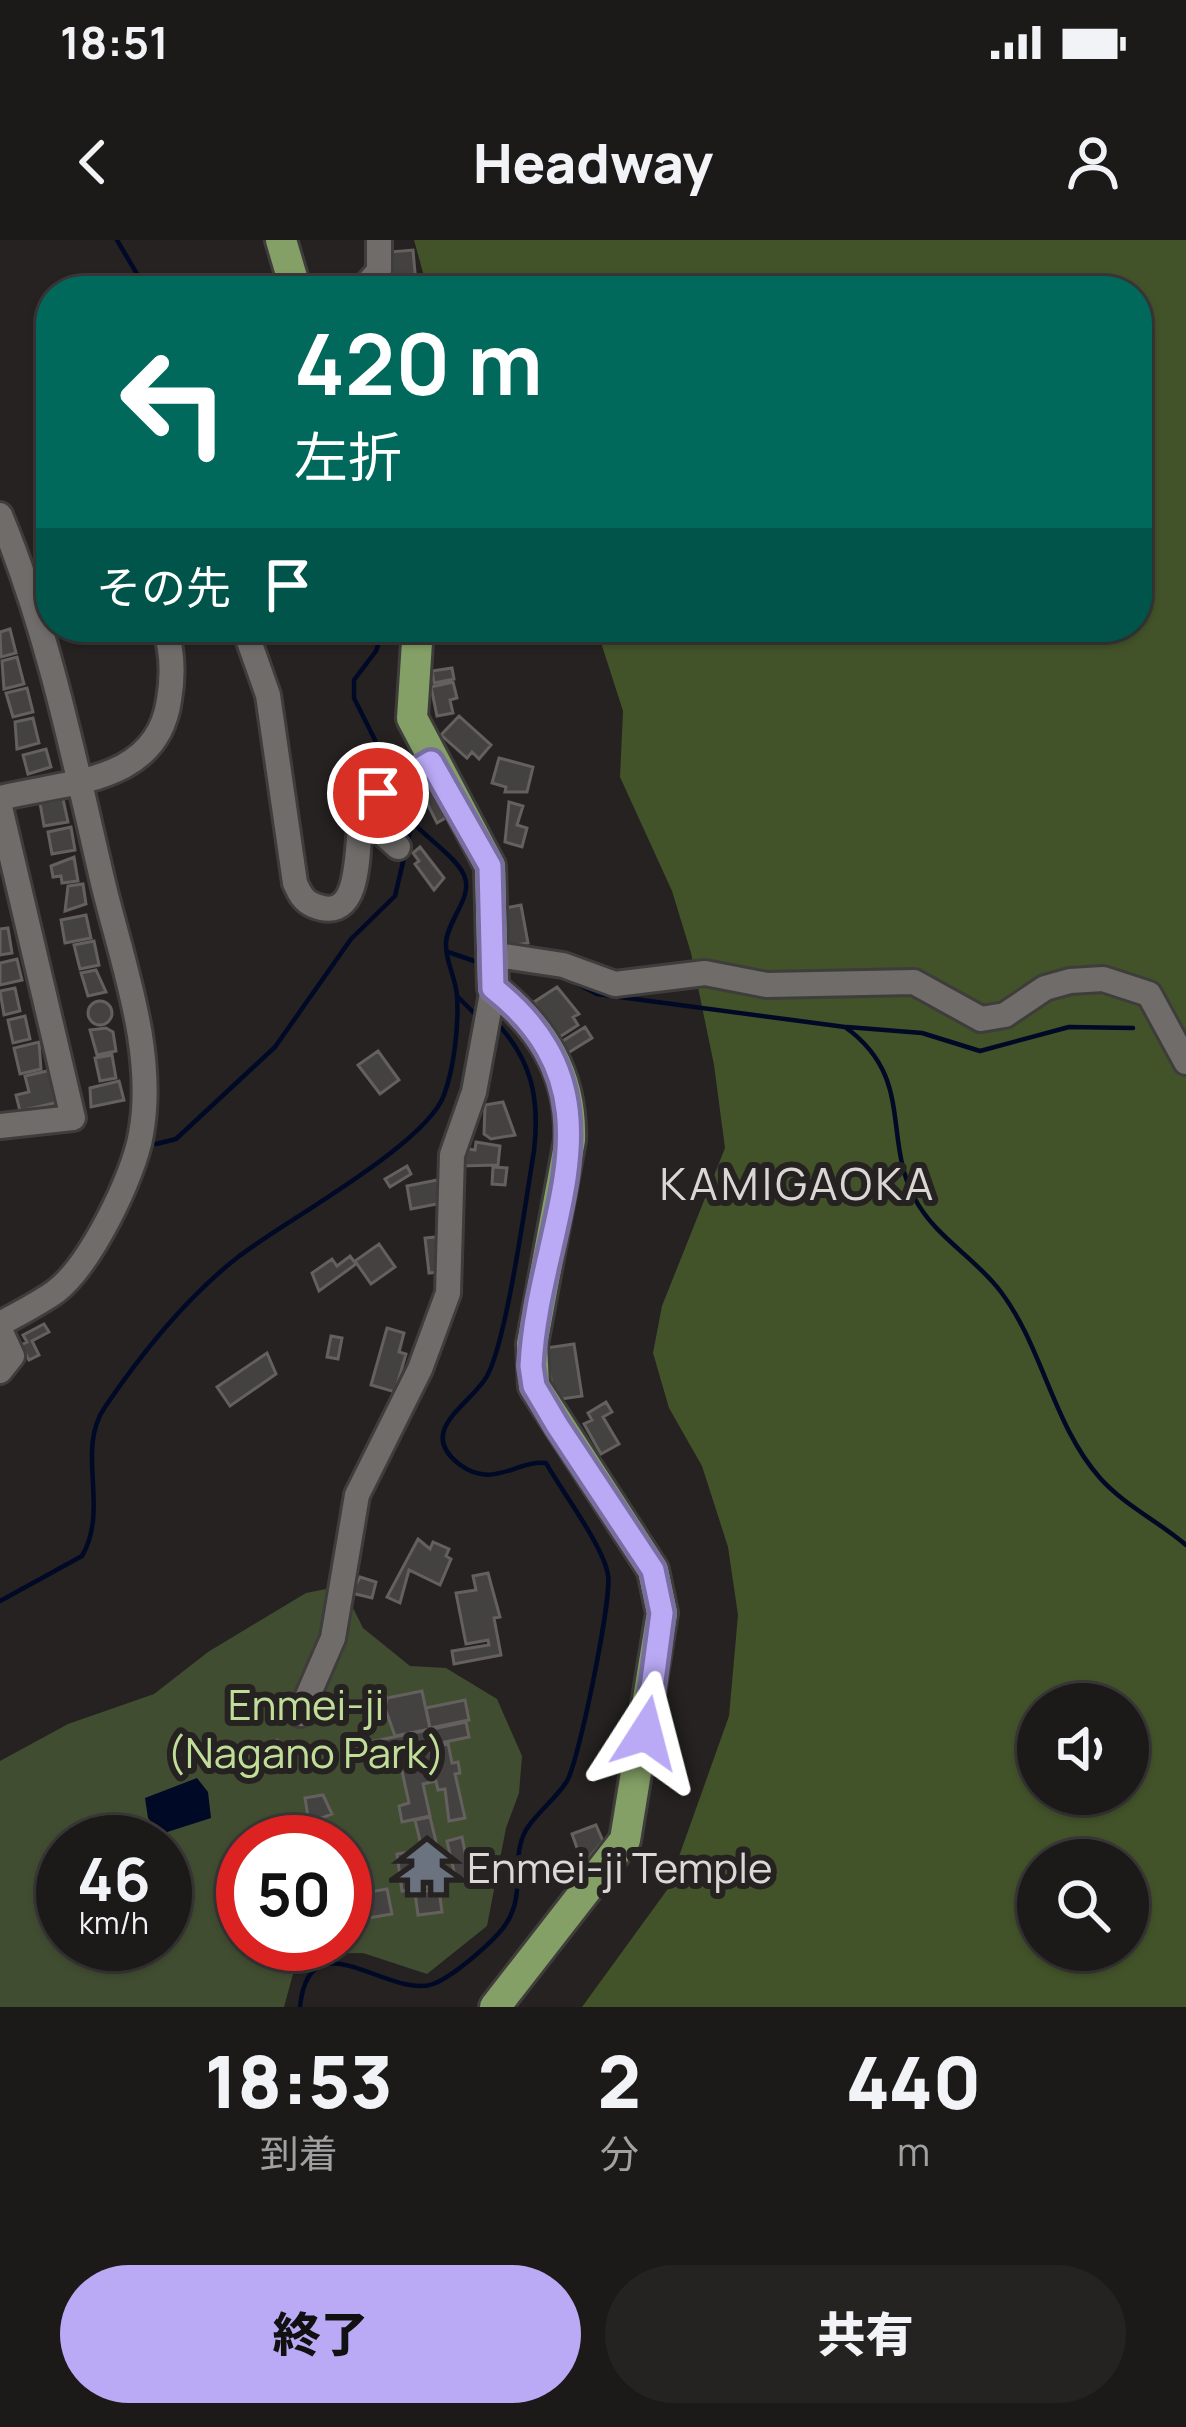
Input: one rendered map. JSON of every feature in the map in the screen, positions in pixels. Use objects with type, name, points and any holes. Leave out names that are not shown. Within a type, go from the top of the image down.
[{"type":"main road","points":[[281,240],[292,276]]},
{"type":"main road","points":[[417,642],[412,718],[426,765],[490,866],[493,988],[542,1034],[563,1076],[571,1110],[570,1140],[532,1344],[534,1386],[653,1570],[662,1613],[625,1840],[495,2007]]},
{"type":"street","points":[[374,276],[379,271],[380,240]]},
{"type":"street","points":[[0,515],[36,611]]},
{"type":"street","points":[[0,1371],[12,1356],[0,1327],[59,1289],[118,1200],[141,1138],[137,1029],[44,642]]},
{"type":"street","points":[[0,798],[79,780],[147,754],[165,729],[172,681],[166,642]]},
{"type":"street","points":[[249,642],[268,695],[296,883],[302,897],[317,908],[339,903],[351,893],[358,874],[359,815],[372,798],[426,765]]},
{"type":"street","points":[[372,798],[374,826],[398,847]]},
{"type":"street","points":[[0,807],[73,1118],[0,1126]]},
{"type":"street","points":[[490,954],[563,964],[615,984],[705,973],[767,985],[914,982],[981,1019],[1005,1015],[1045,988],[1103,980],[1149,994],[1186,1062]]},
{"type":"street","points":[[300,1714],[333,1638],[357,1495],[420,1369],[448,1293],[452,1155],[474,1091],[493,988]]},
{"type":"green space","points":[[414,240],[1186,240],[1186,2007],[582,2007],[667,1890],[729,1716],[738,1615],[728,1547],[702,1466],[669,1408],[653,1353],[662,1306],[725,1148],[714,1065],[691,953],[672,891],[620,777],[623,711],[601,642],[1152,642],[1152,276],[424,276]]},
{"type":"green space","name":"Enmei-ji (Nagano Park)","points":[[331,1588],[351,1604],[363,1628],[410,1666],[446,1668],[497,1699],[522,1756],[519,1793],[506,1828],[487,1926],[427,1974],[372,1956],[372,1815],[216,1815],[216,1971],[295,1971],[284,2007],[0,2007],[0,1761],[68,1724],[154,1694],[208,1652],[306,1593]]},
{"type":"water","points":[[197,1778],[208,1792],[211,1818],[192,1824],[192,1815],[148,1815],[145,1798]]},
{"type":"building","points":[[413,250],[415,276],[391,276],[389,252]]},
{"type":"building","points":[[10,629],[16,653],[1,657],[0,632]]},
{"type":"building","points":[[17,657],[24,684],[4,689],[2,661]]},
{"type":"building","points":[[452,668],[454,679],[434,683],[432,671]]},
{"type":"building","points":[[453,682],[457,698],[450,700],[453,713],[437,716],[431,687]]},
{"type":"building","points":[[27,688],[33,712],[13,717],[6,693]]},
{"type":"building","points":[[459,716],[491,745],[479,759],[472,752],[467,758],[441,735]]},
{"type":"building","points":[[33,718],[39,743],[17,749],[15,722]]},
{"type":"building","points":[[46,749],[51,767],[28,774],[23,755]]},
{"type":"building","points":[[499,758],[533,767],[527,792],[505,792],[506,787],[492,783]]},
{"type":"building","points":[[430,783],[449,816],[437,823],[420,789]]},
{"type":"building","points":[[63,799],[68,822],[44,826],[40,803]]},
{"type":"building","points":[[509,802],[523,806],[517,825],[527,828],[522,847],[505,842]]},
{"type":"building","points":[[71,827],[75,850],[52,854],[48,832]]},
{"type":"building","points":[[420,847],[444,878],[434,890],[415,864],[419,861],[413,853]]},
{"type":"building","points":[[74,857],[78,881],[62,883],[61,876],[53,877],[51,866]]},
{"type":"building","points":[[83,884],[86,904],[65,911],[68,886]]},
{"type":"building","points":[[521,905],[528,943],[506,947],[500,909]]},
{"type":"building","points":[[86,915],[91,938],[65,943],[61,920]]},
{"type":"building","points":[[8,928],[12,953],[0,955],[0,929]]},
{"type":"building","points":[[94,941],[99,965],[80,969],[74,945]]},
{"type":"building","points":[[17,959],[22,980],[0,985],[0,963]]},
{"type":"building","points":[[96,970],[106,992],[88,996],[81,973]]},
{"type":"building","points":[[557,987],[579,1014],[573,1017],[578,1025],[558,1038],[534,1002]]},
{"type":"building","points":[[15,988],[20,1011],[4,1015],[0,991]]},
{"type":"building","points":[[100,1001],[109,1004],[109,1022],[100,1025],[91,1022],[88,1013],[91,1004]]},
{"type":"building","points":[[25,1016],[30,1039],[13,1043],[8,1020]]},
{"type":"building","points":[[585,1027],[592,1038],[568,1053],[561,1042]]},
{"type":"building","points":[[90,1030],[113,1032],[116,1051],[97,1055]]},
{"type":"building","points":[[39,1042],[41,1069],[20,1074],[14,1048]]},
{"type":"building","points":[[378,1051],[399,1080],[380,1094],[358,1065]]},
{"type":"building","points":[[112,1055],[116,1078],[100,1081],[95,1058]]},
{"type":"building","points":[[51,1070],[59,1102],[20,1111],[16,1095],[29,1092],[25,1076]]},
{"type":"building","points":[[119,1081],[124,1100],[91,1107],[90,1088]]},
{"type":"building","points":[[503,1102],[515,1135],[491,1139],[484,1134],[485,1105]]},
{"type":"building","points":[[476,1142],[500,1146],[498,1165],[460,1166],[462,1148],[475,1150]]},
{"type":"building","points":[[407,1166],[411,1174],[390,1187],[385,1179]]},
{"type":"building","points":[[493,1167],[507,1168],[505,1185],[492,1184]]},
{"type":"building","points":[[437,1180],[442,1203],[411,1209],[407,1186]]},
{"type":"building","points":[[436,1237],[440,1272],[429,1273],[425,1238]]},
{"type":"building","points":[[379,1244],[395,1267],[371,1284],[355,1261]]},
{"type":"building","points":[[350,1256],[356,1264],[319,1291],[312,1273],[332,1259],[337,1266]]},
{"type":"building","points":[[44,1324],[49,1332],[32,1341],[39,1355],[29,1360],[21,1345],[27,1342],[23,1335]]},
{"type":"building","points":[[387,1328],[404,1333],[399,1352],[406,1354],[395,1392],[371,1385]]},
{"type":"building","points":[[331,1336],[342,1338],[338,1359],[327,1357]]},
{"type":"building","points":[[574,1344],[582,1396],[554,1400],[546,1348]]},
{"type":"building","points":[[267,1353],[276,1374],[230,1406],[217,1387]]},
{"type":"building","points":[[606,1402],[612,1412],[603,1417],[619,1444],[601,1454],[584,1424],[592,1420],[588,1413]]},
{"type":"building","points":[[418,1539],[430,1549],[433,1542],[449,1549],[446,1556],[451,1559],[440,1585],[409,1570],[400,1603],[387,1597]]},
{"type":"building","points":[[488,1573],[500,1617],[494,1618],[501,1655],[454,1664],[452,1651],[489,1645],[488,1640],[466,1644],[456,1593],[476,1590],[473,1576]]},
{"type":"building","points":[[360,1577],[376,1582],[372,1598],[351,1593]]},
{"type":"building","points":[[422,1691],[430,1729],[395,1736],[385,1708],[387,1698]]},
{"type":"building","points":[[465,1700],[469,1720],[430,1728],[426,1708]]},
{"type":"building","points":[[466,1722],[469,1737],[373,1757],[370,1742]]},
{"type":"building","points":[[277,1740],[285,1754],[273,1761],[265,1747]]},
{"type":"building","points":[[448,1743],[452,1763],[458,1762],[460,1773],[455,1774],[465,1818],[449,1821],[445,1789],[438,1790],[436,1781],[423,1784],[430,1816],[402,1822],[399,1806],[409,1803],[398,1753],[415,1750],[417,1756]]},
{"type":"building","points":[[323,1795],[332,1814],[308,1815],[305,1798]]},
{"type":"building","points":[[430,1817],[437,1846],[422,1849],[415,1820]]},
{"type":"building","points":[[596,1825],[603,1841],[583,1865],[572,1834]]},
{"type":"building","points":[[462,1837],[470,1877],[456,1880],[447,1841]]},
{"type":"building","points":[[435,1848],[442,1885],[402,1891],[397,1854]]},
{"type":"building","points":[[387,1889],[392,1914],[372,1917],[372,1892]]},
{"type":"building","points":[[439,1889],[442,1912],[418,1915],[415,1893]]},
{"type":"waterway","points":[[117,240],[138,276]]},
{"type":"waterway","points":[[379,642],[354,680],[354,698],[375,740],[384,780]]},
{"type":"waterway","points":[[0,1601],[82,1556],[93,1519],[97,1424],[166,1327],[238,1257],[411,1136],[444,1095],[453,1059],[457,1007],[446,943],[466,883],[451,857],[409,819],[392,795]]},
{"type":"waterway","points":[[156,1144],[176,1139],[275,1047],[351,939],[395,896],[411,828]]},
{"type":"waterway","points":[[448,952],[483,964]]},
{"type":"waterway","points":[[574,982],[597,994],[845,1027],[867,1046],[889,1087],[905,1176],[915,1199],[1001,1292],[1028,1337],[1071,1434],[1100,1478],[1186,1545]]},
{"type":"waterway","points":[[457,996],[476,1015]]},
{"type":"waterway","points":[[300,2007],[306,1980],[318,1967],[334,1964],[415,1986],[433,1984],[498,1934],[514,1907],[521,1842],[567,1781],[594,1679],[608,1575],[599,1549],[546,1463],[483,1474],[459,1464],[443,1440],[451,1418],[480,1386],[494,1358],[509,1301],[534,1151],[531,1081],[518,1050],[495,1021]]},
{"type":"waterway","points":[[847,1027],[922,1033],[980,1051],[1069,1027],[1133,1028]]},
{"type":"place","name":"Enmei-ji Temple","points":[[427,1867]]},
{"type":"district","name":"KAMIGAOKA","points":[[798,1183]]},
{"type":"route","points":[[378,793],[431,762],[490,866],[493,988],[542,1034],[563,1076],[571,1110],[570,1140],[531,1366],[534,1386],[557,1425],[653,1570],[662,1613],[646,1733]]}]
